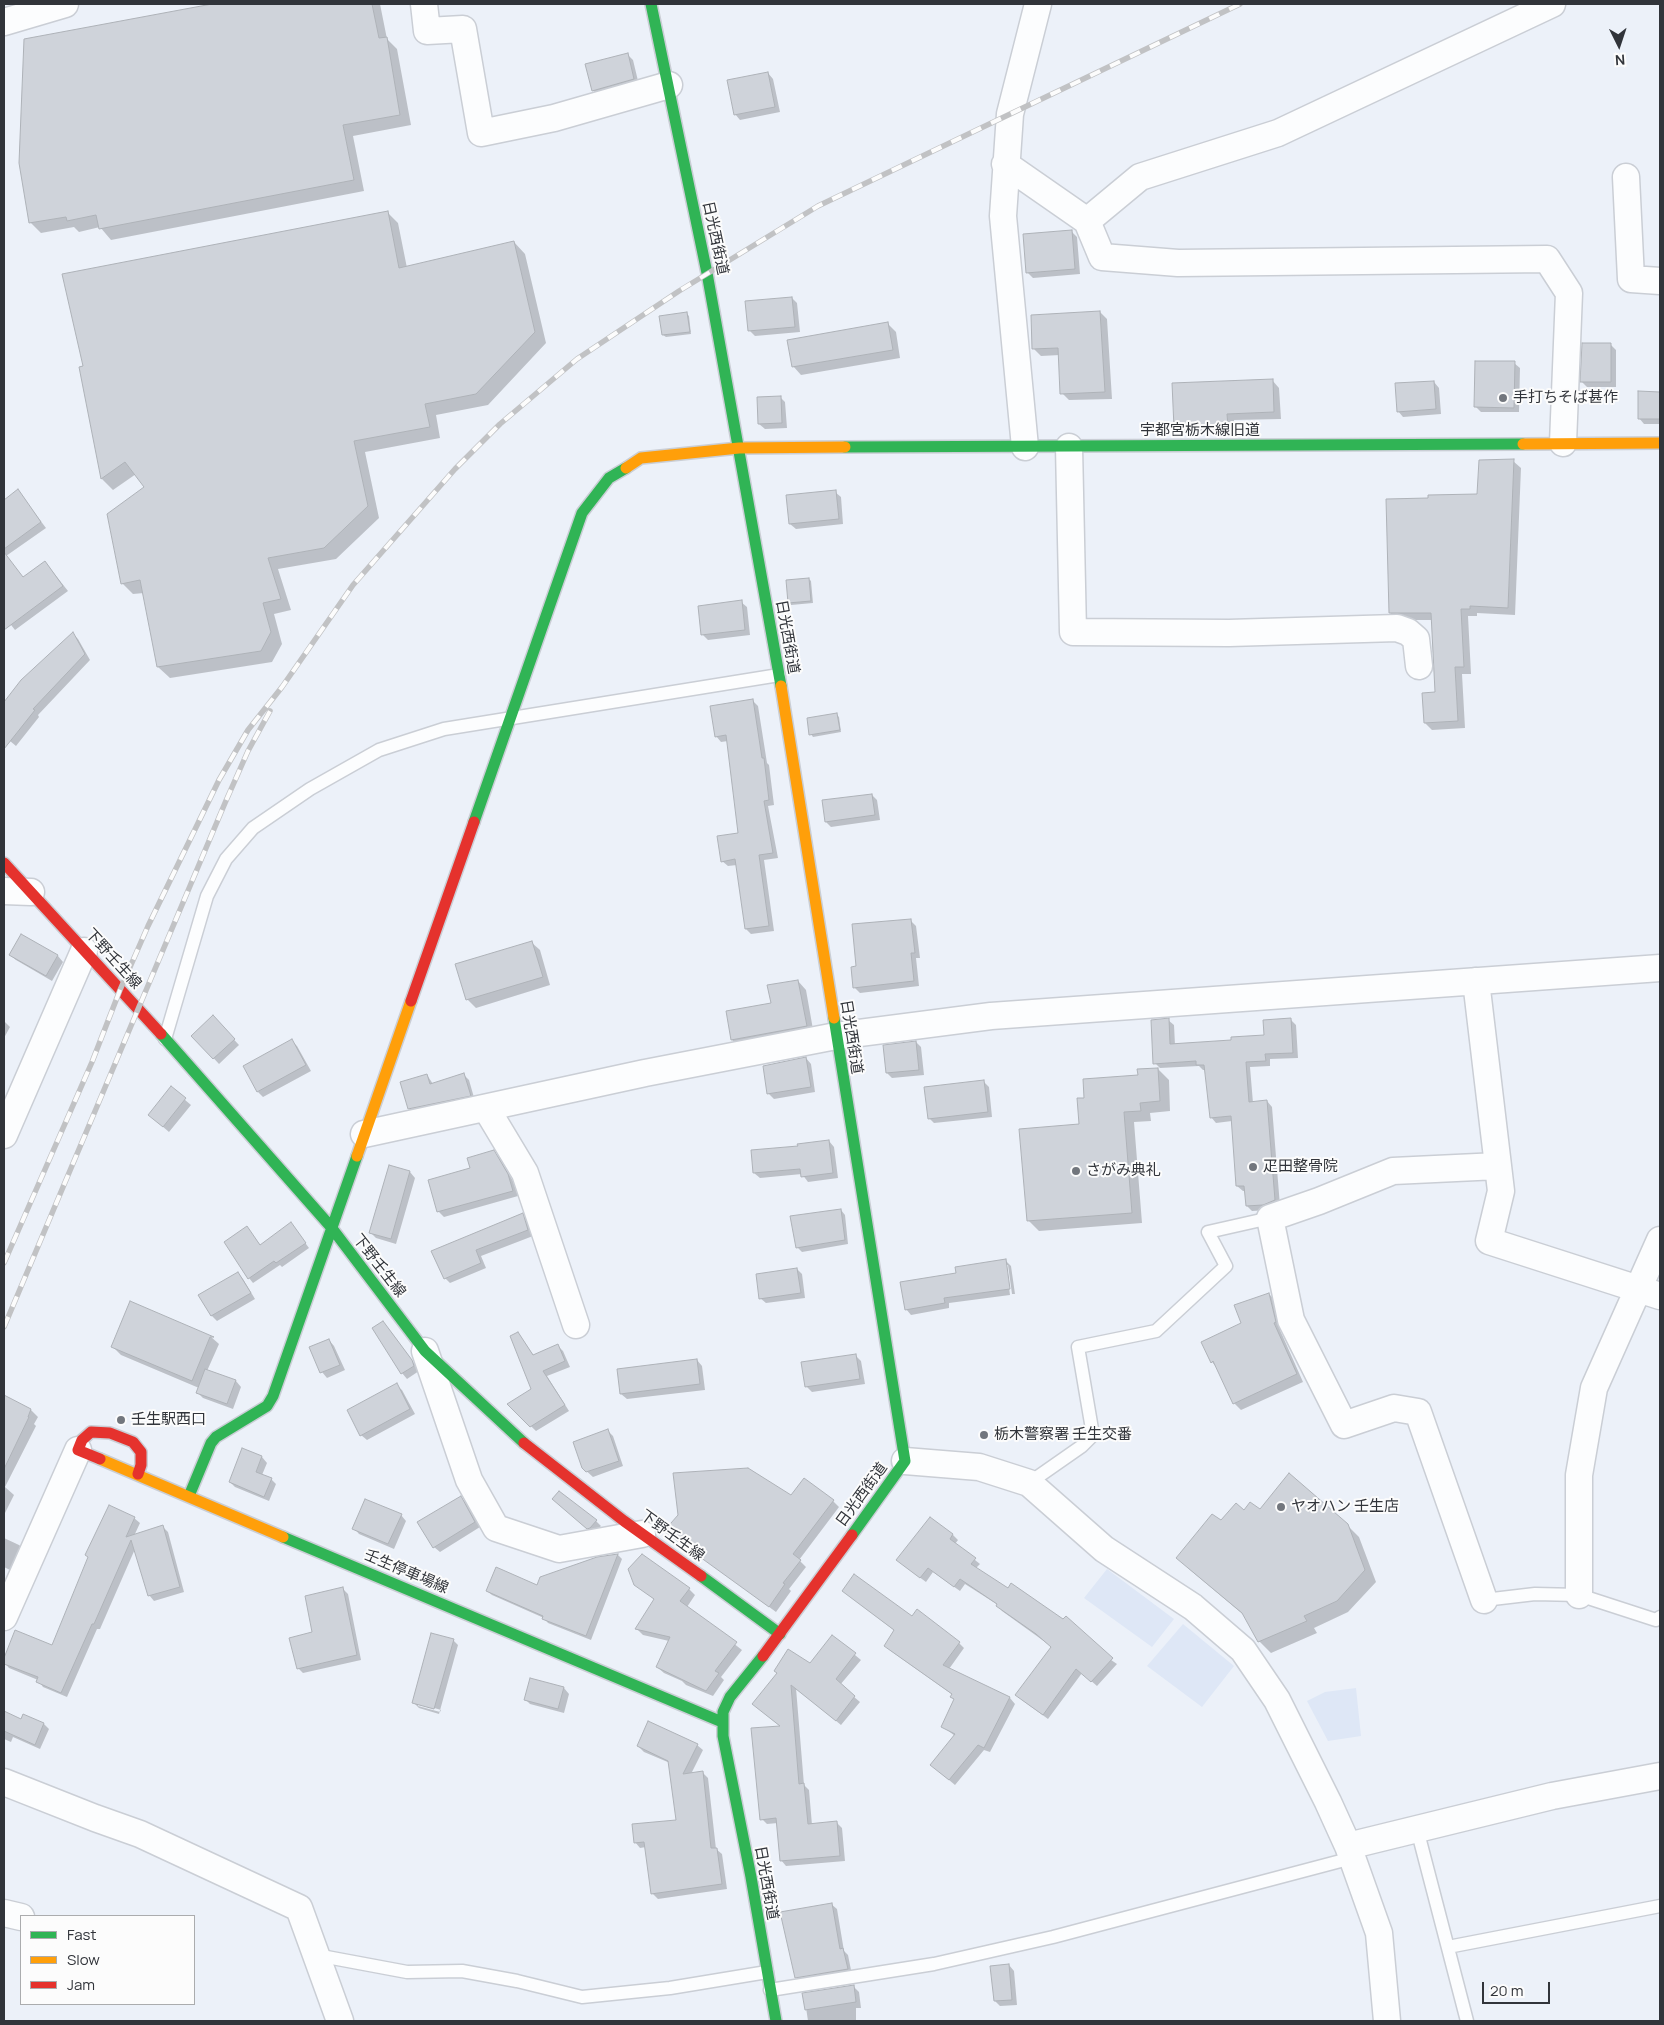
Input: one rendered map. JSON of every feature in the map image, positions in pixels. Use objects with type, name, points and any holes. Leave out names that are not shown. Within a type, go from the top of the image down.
[{"type":"main road","name":"日光西街道","points":[[651,4],[708,273],[779,675],[905,1461],[780,1634],[730,1697],[723,1712],[722,1722],[776,2021]]},
{"type":"main road","name":"宇都宮栃木線旧道","points":[[189,1496],[211,1443],[216,1437],[267,1406],[273,1396],[330,1228],[582,514],[609,478],[641,458],[739,448],[1660,443]]},
{"type":"main road","name":"下野壬生線","points":[[4,863],[165,1039],[330,1228],[425,1351],[530,1448],[642,1534],[780,1634]]},
{"type":"main road","points":[[78,1450],[82,1440],[91,1432],[110,1432],[133,1442],[141,1452],[141,1465],[138,1474]]},
{"type":"main road","name":"壬生停車場線","points":[[78,1450],[722,1722]]},
{"type":"street","points":[[4,22],[65,4]]},
{"type":"street","points":[[424,4],[427,31],[463,29],[481,133],[554,118],[669,85]]},
{"type":"street","points":[[1025,447],[1003,216],[1005,164],[1010,114],[1038,4]]},
{"type":"street","points":[[1088,221],[1140,177],[1278,133],[1552,4]]},
{"type":"street","points":[[1005,164],[1088,221],[1102,257],[1178,263],[1547,259],[1569,293],[1563,443]]},
{"type":"street","points":[[1626,177],[1631,279],[1660,281]]},
{"type":"street","points":[[1070,446],[1073,632],[1229,633],[1397,628],[1408,632],[1416,639],[1419,666]]},
{"type":"street","points":[[4,891],[31,892]]},
{"type":"street","points":[[4,1135],[84,951]]},
{"type":"street","points":[[364,1134],[644,1073],[836,1036],[991,1016],[1660,968]]},
{"type":"street","points":[[1476,981],[1501,1191],[1489,1241],[1649,1292]]},
{"type":"street","points":[[486,1108],[526,1173],[576,1324]]},
{"type":"street","points":[[1484,1600],[1418,1412],[1394,1408],[1344,1425],[1291,1320],[1270,1218],[1320,1201],[1393,1171],[1498,1166]]},
{"type":"street","points":[[1579,1595],[1579,1475],[1594,1388],[1649,1292],[1660,1240]]},
{"type":"street","points":[[425,1351],[469,1480],[496,1528],[559,1549],[642,1534]]},
{"type":"street","points":[[4,1617],[78,1450]]},
{"type":"street","points":[[905,1461],[978,1467],[1029,1483],[1104,1549],[1194,1607],[1244,1650],[1276,1700],[1328,1802],[1350,1852],[1379,1933],[1387,2021]]},
{"type":"street","points":[[1350,1852],[1417,1829],[1552,1796],[1660,1776]]},
{"type":"street","points":[[4,1782],[140,1834],[299,1908],[340,2021]]},
{"type":"street","points":[[4,1913],[20,1917]]},
{"type":"lane","points":[[165,1039],[207,896],[226,859],[253,828],[310,788],[379,750],[444,729],[779,675]]},
{"type":"lane","points":[[1029,1483],[1082,1446],[1093,1435],[1078,1347],[1156,1331],[1226,1266],[1208,1232],[1270,1218]]},
{"type":"lane","points":[[1484,1600],[1536,1594],[1579,1595],[1656,1620],[1660,1617]]},
{"type":"lane","points":[[1417,1829],[1467,2021]]},
{"type":"lane","points":[[770,1990],[934,1964],[1062,1934],[1350,1852]]},
{"type":"lane","points":[[1448,1947],[1660,1906]]},
{"type":"lane","points":[[316,1955],[407,1972],[462,1971],[517,1981],[582,1997],[670,1988],[767,1972]]},
{"type":"shaded area","points":[[1107,1569],[1174,1619],[1152,1647],[1084,1598]]},
{"type":"shaded area","points":[[1183,1624],[1234,1666],[1202,1707],[1147,1666]]},
{"type":"shaded area","points":[[1356,1688],[1361,1736],[1328,1741],[1307,1701],[1325,1692]]},
{"type":"building","points":[[212,4],[372,4],[379,38],[387,37],[400,115],[343,125],[354,180],[99,229],[96,215],[67,221],[66,217],[29,223],[19,163],[24,39]]},
{"type":"building","points":[[628,53],[634,79],[592,91],[585,64]]},
{"type":"building","points":[[768,72],[775,107],[734,115],[727,80]]},
{"type":"building","points":[[388,211],[399,268],[514,241],[535,332],[476,394],[425,404],[430,427],[354,441],[368,506],[324,548],[268,558],[281,599],[263,603],[271,632],[261,651],[157,667],[140,580],[121,584],[107,514],[144,487],[125,462],[101,479],[79,367],[83,366],[62,274]]},
{"type":"building","points":[[1072,230],[1075,269],[1026,273],[1023,234]]},
{"type":"building","points":[[792,297],[795,327],[748,331],[745,301]]},
{"type":"building","points":[[1100,311],[1105,392],[1060,394],[1058,348],[1032,349],[1031,315]]},
{"type":"building","points":[[687,312],[690,332],[662,335],[659,316]]},
{"type":"building","points":[[888,322],[893,350],[792,367],[787,340]]},
{"type":"building","points":[[1582,343],[1611,343],[1611,382],[1580,382]]},
{"type":"building","points":[[1475,361],[1515,361],[1514,408],[1474,407]]},
{"type":"building","points":[[1273,379],[1274,412],[1227,414],[1228,426],[1174,428],[1172,383]]},
{"type":"building","points":[[1434,381],[1436,409],[1397,412],[1395,383]]},
{"type":"building","points":[[1638,391],[1660,392],[1660,419],[1638,419]]},
{"type":"building","points":[[781,396],[782,423],[758,424],[757,397]]},
{"type":"building","points":[[1514,459],[1508,608],[1470,606],[1470,609],[1461,609],[1464,667],[1455,667],[1458,721],[1424,723],[1422,693],[1435,692],[1431,613],[1389,613],[1386,499],[1428,498],[1428,495],[1477,494],[1479,460]]},
{"type":"building","points":[[18,489],[41,522],[4,549],[4,500]]},
{"type":"building","points":[[836,490],[839,519],[789,524],[786,495]]},
{"type":"building","points":[[4,552],[23,577],[45,561],[63,586],[4,630]]},
{"type":"building","points":[[809,578],[811,601],[788,603],[786,580]]},
{"type":"building","points":[[742,600],[745,630],[701,635],[698,606]]},
{"type":"building","points":[[73,632],[85,654],[33,709],[35,710],[4,749],[4,702],[21,680]]},
{"type":"building","points":[[753,699],[762,758],[764,758],[769,800],[764,801],[773,853],[759,855],[769,926],[745,929],[735,859],[721,862],[717,836],[738,833],[726,735],[715,737],[710,706]]},
{"type":"building","points":[[837,713],[840,730],[809,735],[807,718]]},
{"type":"building","points":[[872,794],[875,815],[825,822],[822,800]]},
{"type":"building","points":[[911,919],[915,953],[911,953],[914,981],[853,988],[851,967],[856,966],[852,924]]},
{"type":"building","points":[[21,934],[58,955],[46,976],[9,955]]},
{"type":"building","points":[[532,941],[543,977],[466,1000],[455,964]]},
{"type":"building","points":[[798,980],[807,1026],[731,1040],[726,1011],[771,1003],[767,985]]},
{"type":"building","points":[[213,1015],[235,1039],[213,1059],[191,1036]]},
{"type":"building","points":[[1169,1018],[1170,1044],[1231,1040],[1231,1037],[1264,1035],[1263,1020],[1291,1018],[1293,1053],[1265,1054],[1266,1061],[1246,1062],[1249,1102],[1267,1100],[1275,1200],[1263,1205],[1246,1206],[1244,1186],[1236,1186],[1231,1116],[1210,1118],[1204,1065],[1196,1065],[1196,1061],[1153,1064],[1151,1020]]},
{"type":"building","points":[[292,1039],[306,1065],[257,1092],[243,1066]]},
{"type":"building","points":[[916,1041],[919,1070],[886,1073],[883,1045]]},
{"type":"building","points":[[806,1057],[811,1087],[767,1094],[763,1066]]},
{"type":"building","name":"さがみ典礼","points":[[1158,1068],[1160,1101],[1140,1103],[1141,1111],[1124,1112],[1132,1213],[1027,1221],[1019,1129],[1079,1124],[1077,1098],[1084,1098],[1083,1079],[1138,1075],[1137,1069]]},
{"type":"building","points":[[464,1073],[471,1096],[408,1109],[400,1082],[427,1074],[430,1084]]},
{"type":"building","points":[[984,1080],[988,1112],[928,1119],[924,1087]]},
{"type":"building","points":[[171,1086],[186,1098],[163,1127],[148,1115]]},
{"type":"building","points":[[829,1140],[833,1173],[801,1177],[800,1169],[753,1173],[751,1150],[798,1146],[797,1144]]},
{"type":"building","points":[[494,1150],[508,1174],[513,1191],[437,1212],[428,1180],[470,1168],[467,1158]]},
{"type":"building","points":[[389,1165],[410,1171],[391,1239],[369,1233]]},
{"type":"building","points":[[841,1209],[845,1240],[796,1248],[790,1216]]},
{"type":"building","points":[[523,1213],[528,1230],[476,1250],[481,1263],[444,1279],[431,1251]]},
{"type":"building","points":[[291,1222],[306,1243],[276,1263],[274,1261],[248,1279],[224,1242],[247,1226],[260,1245]]},
{"type":"building","points":[[1006,1259],[1010,1289],[944,1298],[945,1303],[905,1310],[900,1282],[956,1273],[955,1267]]},
{"type":"building","points":[[797,1268],[801,1293],[759,1299],[756,1274]]},
{"type":"building","points":[[238,1272],[251,1293],[211,1316],[198,1295]]},
{"type":"building","points":[[1269,1293],[1276,1322],[1274,1323],[1297,1374],[1233,1404],[1213,1361],[1211,1363],[1201,1342],[1241,1323],[1234,1305]]},
{"type":"building","points":[[130,1301],[214,1337],[210,1337],[192,1381],[111,1347]]},
{"type":"building","points":[[383,1321],[412,1360],[414,1366],[401,1374],[372,1328]]},
{"type":"building","points":[[518,1332],[533,1355],[558,1344],[565,1361],[543,1371],[565,1405],[530,1427],[507,1404],[531,1389],[510,1336]]},
{"type":"building","points":[[329,1339],[340,1365],[320,1373],[309,1347]]},
{"type":"building","points":[[856,1354],[860,1379],[805,1387],[801,1362]]},
{"type":"building","points":[[697,1359],[700,1384],[620,1394],[617,1369]]},
{"type":"building","points":[[205,1369],[236,1380],[227,1404],[196,1393]]},
{"type":"building","points":[[397,1383],[410,1409],[360,1436],[347,1410]]},
{"type":"building","points":[[4,1395],[31,1409],[4,1469]]},
{"type":"building","points":[[608,1429],[619,1461],[586,1472],[582,1468],[573,1442]]},
{"type":"building","points":[[242,1448],[262,1456],[256,1472],[272,1478],[264,1497],[229,1482]]},
{"type":"building","points":[[748,1468],[791,1495],[804,1478],[834,1500],[793,1554],[801,1560],[783,1583],[785,1584],[769,1607],[664,1531],[678,1515],[673,1473]]},
{"type":"building","points":[[1289,1473],[1348,1524],[1365,1570],[1337,1601],[1304,1616],[1307,1621],[1258,1642],[1242,1613],[1176,1558],[1212,1514],[1221,1520],[1236,1503],[1244,1510],[1250,1502],[1260,1509]]},
{"type":"building","points":[[559,1491],[597,1520],[590,1528],[587,1529],[552,1499]]},
{"type":"building","points":[[461,1496],[475,1522],[433,1548],[417,1522]]},
{"type":"building","points":[[365,1499],[402,1514],[388,1544],[352,1529]]},
{"type":"building","points":[[109,1505],[135,1517],[126,1537],[163,1525],[180,1587],[148,1596],[131,1540],[61,1693],[36,1682],[38,1677],[4,1664],[4,1658],[15,1630],[52,1645],[88,1557],[85,1555]]},
{"type":"building","points":[[930,1517],[953,1534],[950,1539],[976,1558],[971,1564],[1008,1588],[1011,1583],[1063,1619],[1066,1616],[1113,1658],[1091,1682],[1076,1669],[1043,1715],[1015,1695],[1051,1647],[996,1606],[997,1604],[960,1579],[954,1587],[928,1568],[920,1578],[896,1560]]},
{"type":"building","points":[[618,1554],[586,1636],[542,1619],[543,1616],[486,1591],[496,1567],[537,1585],[540,1577],[597,1557]]},
{"type":"building","points":[[642,1554],[690,1588],[680,1601],[737,1642],[715,1671],[719,1673],[706,1691],[656,1667],[670,1637],[635,1629],[654,1599],[634,1585],[628,1569]]},
{"type":"building","points":[[854,1574],[912,1616],[917,1609],[960,1642],[943,1665],[1010,1697],[984,1748],[978,1745],[949,1780],[930,1765],[955,1734],[941,1727],[954,1699],[950,1697],[952,1694],[884,1646],[894,1630],[842,1591]]},
{"type":"building","points":[[343,1587],[357,1655],[297,1669],[289,1638],[312,1632],[305,1596]]},
{"type":"building","points":[[431,1633],[454,1639],[434,1709],[412,1703]]},
{"type":"building","points":[[832,1635],[856,1653],[836,1679],[855,1696],[836,1721],[791,1685],[799,1784],[804,1783],[808,1824],[837,1821],[840,1856],[780,1861],[776,1818],[760,1820],[751,1728],[780,1726],[752,1704],[777,1673],[774,1671],[788,1649],[810,1663]]},
{"type":"building","points":[[530,1678],[564,1687],[558,1709],[524,1700]]},
{"type":"building","points":[[4,1711],[21,1719],[23,1714],[44,1723],[35,1745],[4,1731]]},
{"type":"building","points":[[648,1721],[698,1744],[683,1774],[703,1771],[711,1848],[717,1848],[722,1884],[651,1894],[644,1842],[634,1843],[632,1824],[676,1820],[668,1761],[637,1746]]},
{"type":"building","points":[[832,1903],[840,1949],[843,1948],[848,1969],[795,1978],[780,1912]]},
{"type":"building","points":[[1009,1964],[1012,2000],[994,2001],[990,1966]]},
{"type":"building","points":[[854,1985],[856,2002],[805,2010],[802,1993]]},
{"type":"railway","points":[[4,1263],[92,1062],[120,990],[148,926],[219,780],[248,730],[282,687],[353,585],[455,469],[500,424],[577,359],[679,291],[818,206],[1240,4]]},
{"type":"railway","points":[[4,1327],[225,803],[248,751],[270,711]]},
{"type":"traffic: fast","points":[[651,4],[707,273],[781,686]]},
{"type":"traffic: fast","points":[[845,447],[1523,444]]},
{"type":"traffic: fast","points":[[474,822],[582,513],[609,478],[626,468]]},
{"type":"traffic: fast","points":[[834,1018],[905,1461],[852,1535]]},
{"type":"traffic: fast","points":[[161,1034],[331,1227],[425,1351],[524,1443]]},
{"type":"traffic: fast","points":[[189,1496],[211,1443],[216,1437],[267,1406],[273,1396],[357,1156]]},
{"type":"traffic: fast","points":[[283,1537],[722,1722]]},
{"type":"traffic: fast","points":[[701,1576],[780,1634]]},
{"type":"traffic: fast","points":[[763,1656],[730,1697],[723,1712],[723,1736],[751,1877],[776,2021]]},
{"type":"traffic: slow","points":[[1523,444],[1660,443]]},
{"type":"traffic: slow","points":[[626,468],[641,458],[739,448],[845,447]]},
{"type":"traffic: slow","points":[[781,686],[834,1018]]},
{"type":"traffic: slow","points":[[357,1156],[411,1001]]},
{"type":"traffic: slow","points":[[100,1459],[283,1537]]},
{"type":"traffic: jam","points":[[411,1001],[474,822]]},
{"type":"traffic: jam","points":[[4,863],[161,1034]]},
{"type":"traffic: jam","points":[[100,1459],[78,1450],[82,1440],[91,1432],[110,1433],[133,1442],[141,1452],[141,1465],[138,1474]]},
{"type":"traffic: jam","points":[[524,1443],[624,1521],[701,1576]]},
{"type":"traffic: jam","points":[[763,1656],[852,1535]]},
{"type":"place","name":"手打ちそば甚作","points":[[1503,398]]},
{"type":"place","name":"疋田整骨院","points":[[1253,1167]]},
{"type":"place","name":"さがみ典礼","points":[[1076,1171]]},
{"type":"place","name":"壬生駅西口","points":[[121,1420]]},
{"type":"place","name":"栃木警察署 壬生交番","points":[[984,1435]]},
{"type":"place","name":"ヤオハン 壬生店","points":[[1281,1507]]}]
